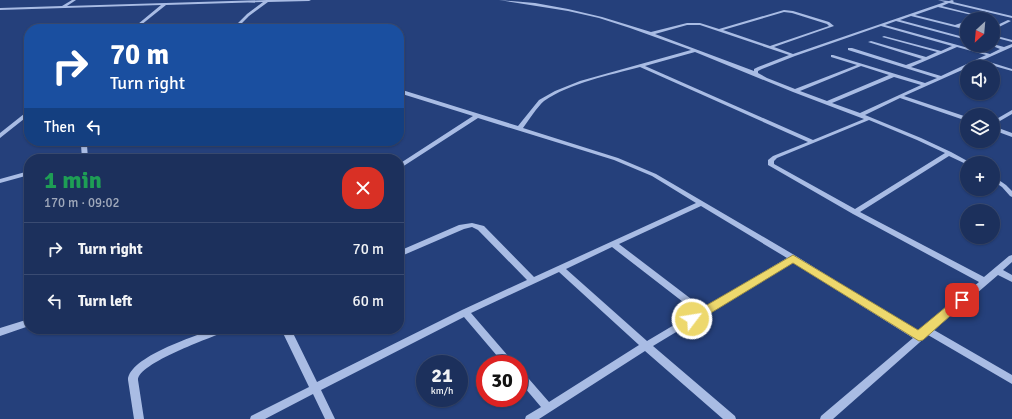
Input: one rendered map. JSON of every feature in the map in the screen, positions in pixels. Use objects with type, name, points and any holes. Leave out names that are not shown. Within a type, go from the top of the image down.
[{"type":"street","points":[[62,7],[74,0]]},
{"type":"street","points":[[176,4],[182,0]]},
{"type":"street","points":[[0,9],[309,0]]},
{"type":"street","points":[[501,0],[542,4],[584,12],[652,34],[756,74],[765,80],[860,115],[960,159]]},
{"type":"street","points":[[940,0],[949,1],[1011,18]]},
{"type":"street","points":[[239,24],[248,15],[267,1]]},
{"type":"street","points":[[756,74],[756,70],[793,55],[949,1],[1011,18]]},
{"type":"street","points":[[140,24],[164,5]]},
{"type":"street","points":[[938,6],[963,12]]},
{"type":"street","points":[[719,30],[784,11],[828,23],[832,26],[771,47]]},
{"type":"street","points":[[911,15],[960,27]]},
{"type":"street","points":[[1000,25],[1011,18]]},
{"type":"street","points":[[896,20],[960,37]]},
{"type":"street","points":[[652,34],[692,23],[719,30],[793,55]]},
{"type":"street","points":[[881,25],[990,55]]},
{"type":"street","points":[[956,26],[960,25]]},
{"type":"street","points":[[884,37],[940,52]]},
{"type":"street","points":[[1000,38],[1012,41]]},
{"type":"street","points":[[870,42],[925,58]]},
{"type":"street","points":[[906,66],[956,46]]},
{"type":"street","points":[[1000,46],[1010,47]]},
{"type":"street","points":[[979,60],[1010,47]]},
{"type":"street","points":[[850,49],[942,78]]},
{"type":"street","points":[[519,129],[537,106],[547,97],[557,92],[582,82],[696,50]]},
{"type":"street","points":[[833,56],[925,85]]},
{"type":"street","points":[[795,91],[861,65]]},
{"type":"street","points":[[642,66],[811,141]]},
{"type":"street","points":[[1000,66],[1012,70]]},
{"type":"street","points":[[860,115],[960,69]]},
{"type":"street","points":[[826,103],[894,75]]},
{"type":"street","points":[[404,93],[616,158],[654,174],[793,258],[919,337]]},
{"type":"street","points":[[901,96],[960,117]]},
{"type":"street","points":[[1000,119],[1012,112]]},
{"type":"street","points":[[0,136],[24,116]]},
{"type":"street","points":[[404,164],[477,116]]},
{"type":"street","points":[[868,119],[775,157],[771,160],[771,165],[855,212],[985,281]]},
{"type":"street","points":[[1000,131],[1012,135]]},
{"type":"street","points":[[855,212],[950,153]]},
{"type":"street","points":[[0,181],[24,174]]},
{"type":"street","points":[[1000,183],[1012,195]]},
{"type":"street","points":[[255,419],[465,312],[702,203]]},
{"type":"street","points":[[404,252],[462,227],[472,225],[481,228],[533,281]]},
{"type":"street","points":[[613,244],[703,312]]},
{"type":"street","points":[[530,419],[646,346],[793,258]]},
{"type":"street","points":[[825,419],[1012,258]]},
{"type":"street","points":[[560,268],[646,346],[731,419]]},
{"type":"street","points":[[997,271],[1012,279]]},
{"type":"street","points":[[465,312],[502,355]]},
{"type":"street","points":[[0,332],[24,324]]},
{"type":"street","points":[[927,330],[1012,380]]},
{"type":"street","points":[[139,419],[133,375],[138,368],[149,360],[211,334]]},
{"type":"street","points":[[288,334],[330,419]]},
{"type":"street","points":[[528,385],[548,408]]},
{"type":"route","points":[[692,319],[793,258],[919,337],[962,300]]}]
